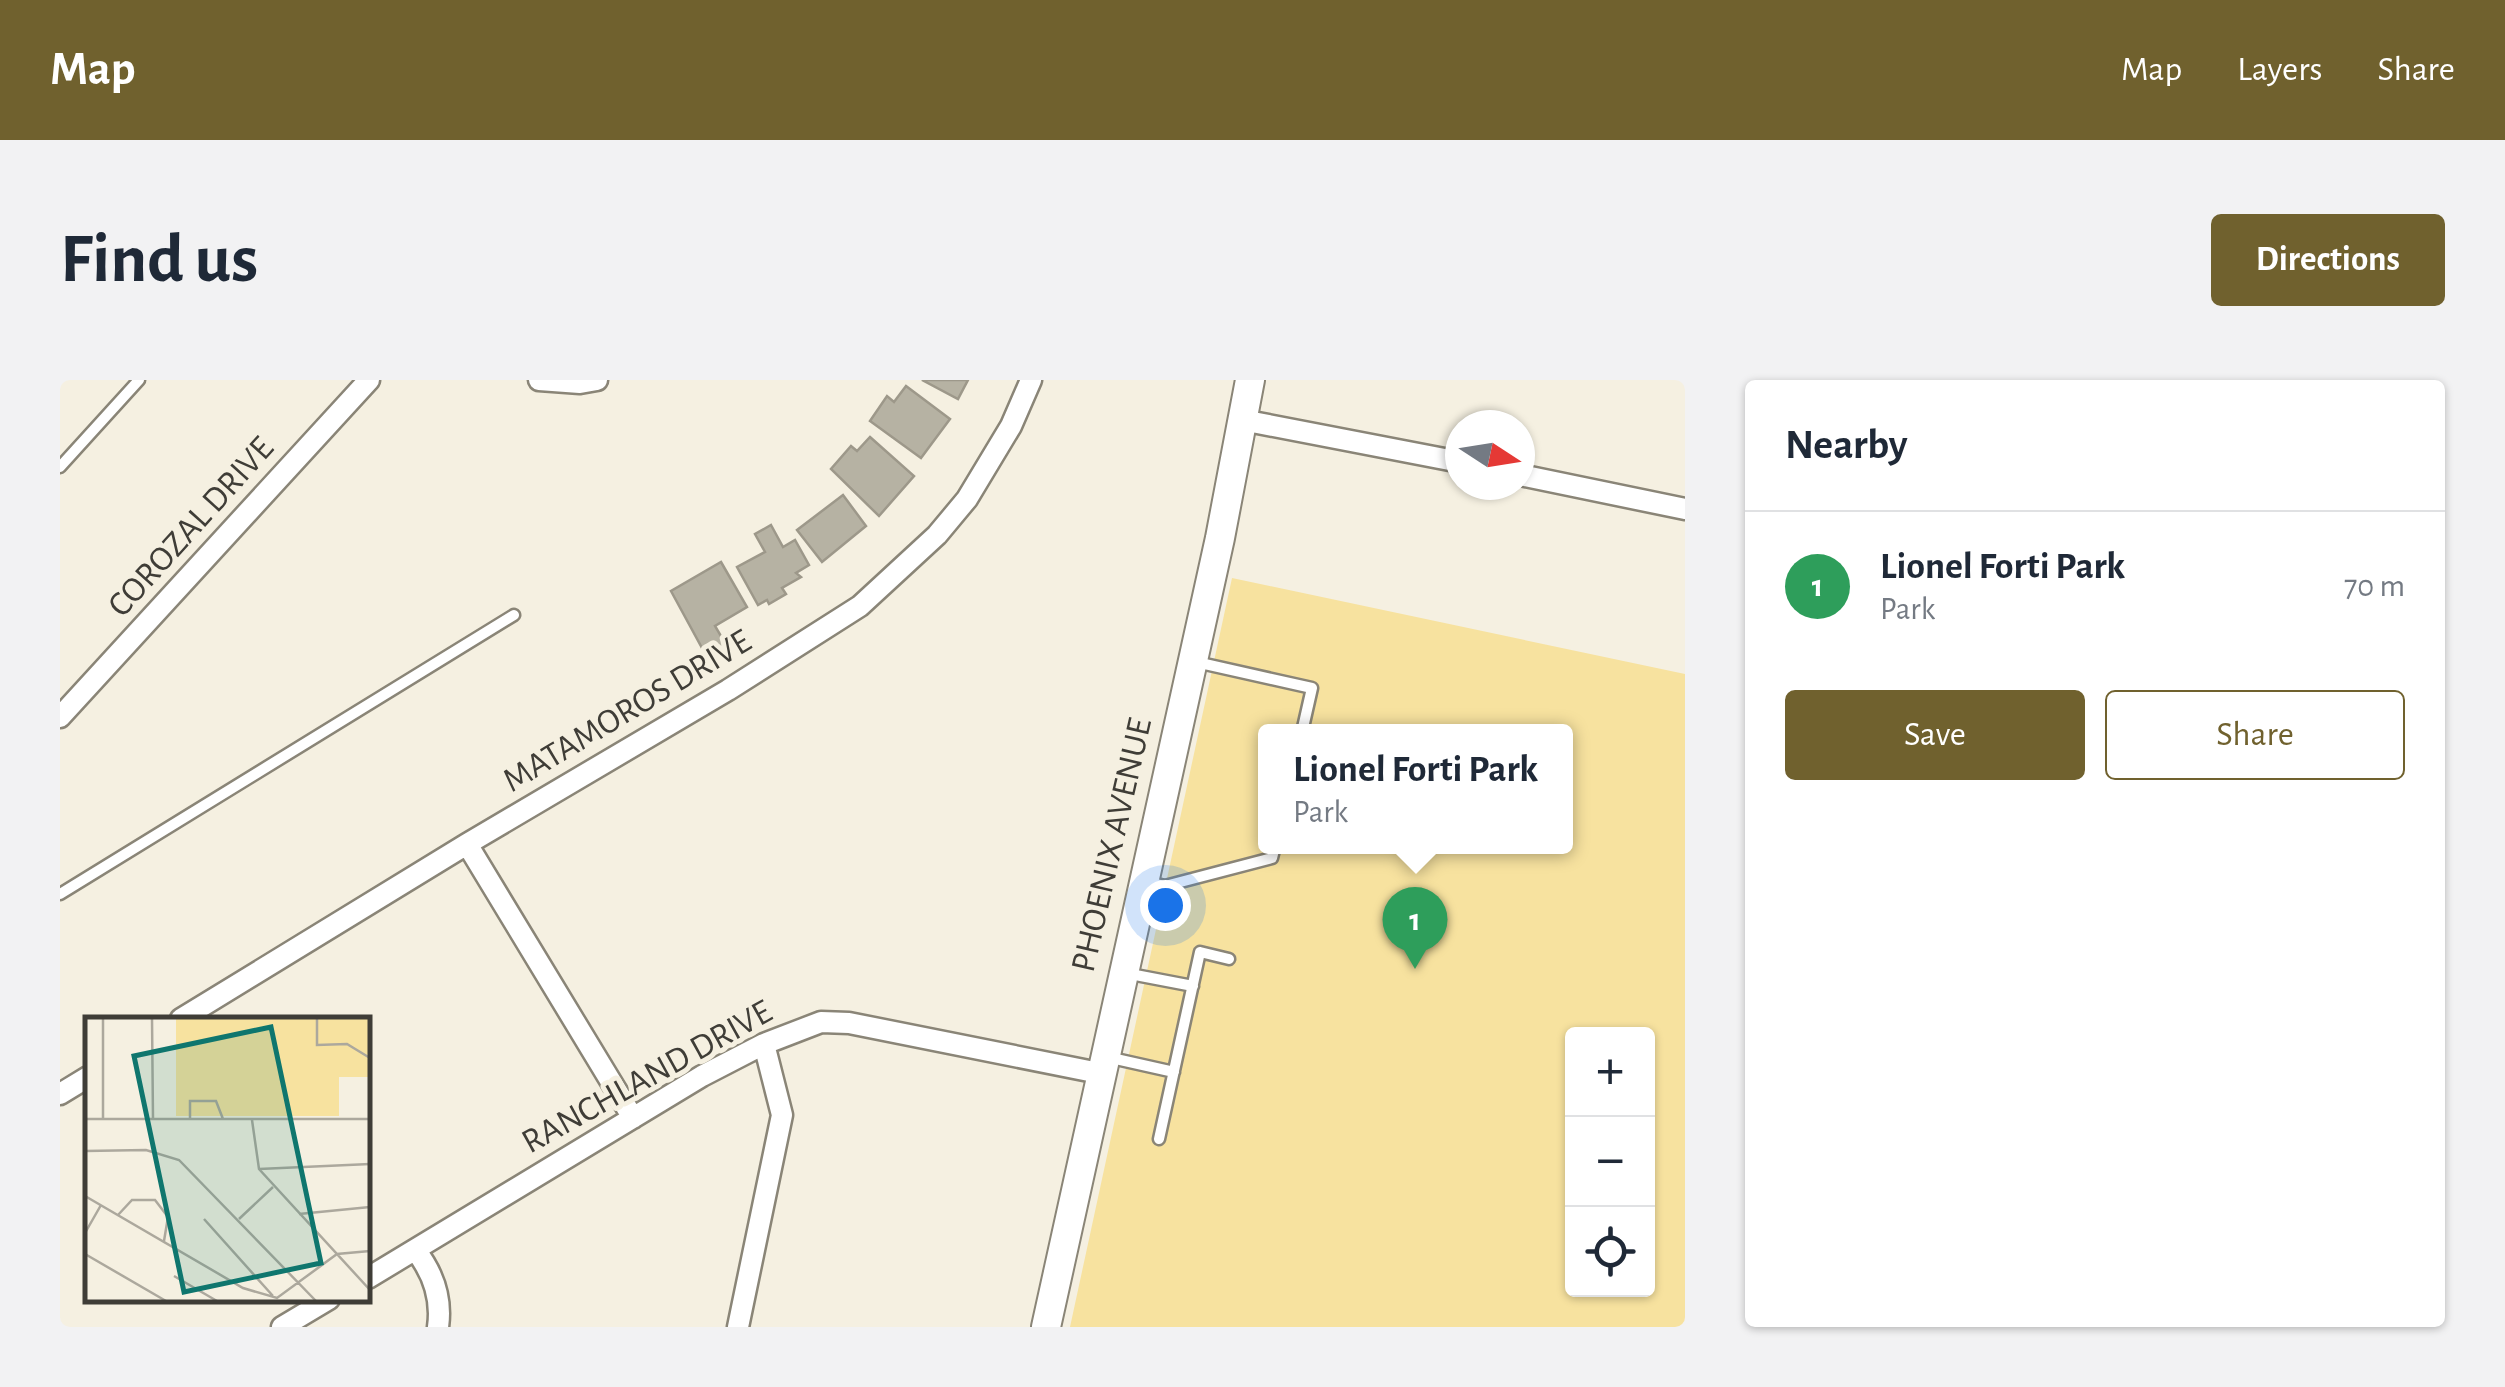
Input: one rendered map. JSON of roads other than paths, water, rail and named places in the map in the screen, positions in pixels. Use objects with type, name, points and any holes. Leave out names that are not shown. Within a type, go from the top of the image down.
[{"type":"street","name":"COROZAL DRIVE","points":[[60,718],[369,380]]},
{"type":"street","points":[[539,380],[597,380]]},
{"type":"street","name":"MATAMOROS DRIVE","points":[[186,1017],[728,690],[860,606],[937,536],[966,498],[1011,426],[1031,380]]},
{"type":"street","name":"PHOENIX AVENUE","points":[[1046,1327],[1250,380]]},
{"type":"street","points":[[1242,420],[1445,459]]},
{"type":"street","points":[[1535,477],[1685,509]]},
{"type":"street","points":[[467,844],[633,1118]]},
{"type":"street","name":"RANCHLAND DRIVE","points":[[370,1277],[764,1044],[829,1022],[1101,1065]]},
{"type":"street","points":[[738,1327],[782,1115],[764,1044]]},
{"type":"street","points":[[60,1094],[85,1079]]},
{"type":"street","points":[[416,1251],[436,1286],[438,1327]]},
{"type":"street","points":[[282,1327],[326,1302]]},
{"type":"lane","points":[[60,467],[139,380]]},
{"type":"lane","points":[[60,894],[514,615]]},
{"type":"lane","points":[[1192,661],[1312,688],[1304,724]]},
{"type":"lane","points":[[1142,881],[1165,886],[1272,858],[1273,854]]},
{"type":"lane","points":[[1160,1139],[1200,952],[1229,958]]},
{"type":"lane","points":[[1122,972],[1193,986]]},
{"type":"lane","points":[[1101,1065],[1174,1072]]},
{"type":"place","name":"Lionel Forti Park","points":[[1415,969]]}]
